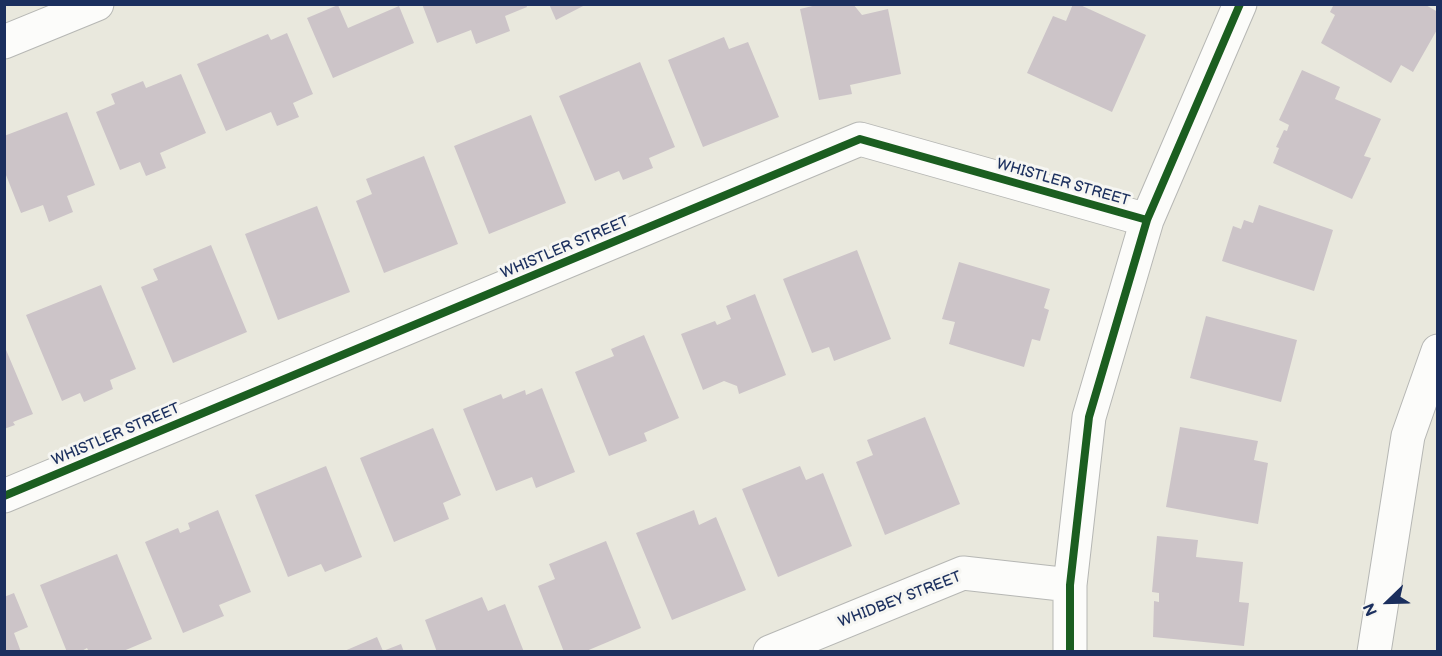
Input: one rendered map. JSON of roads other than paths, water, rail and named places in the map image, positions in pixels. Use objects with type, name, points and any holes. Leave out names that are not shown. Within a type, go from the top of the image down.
[{"type":"street","points":[[4,42],[98,4]]},
{"type":"street","name":"WHISTLER STREET","points":[[1070,651],[1070,585],[1089,417],[1147,220],[1240,4]]},
{"type":"street","name":"WHISTLER STREET","points":[[4,496],[860,139],[1147,220]]},
{"type":"street","points":[[1374,651],[1408,436],[1437,351]]},
{"type":"street","name":"WHIDBEY STREET","points":[[770,651],[963,573],[1070,585]]}]
